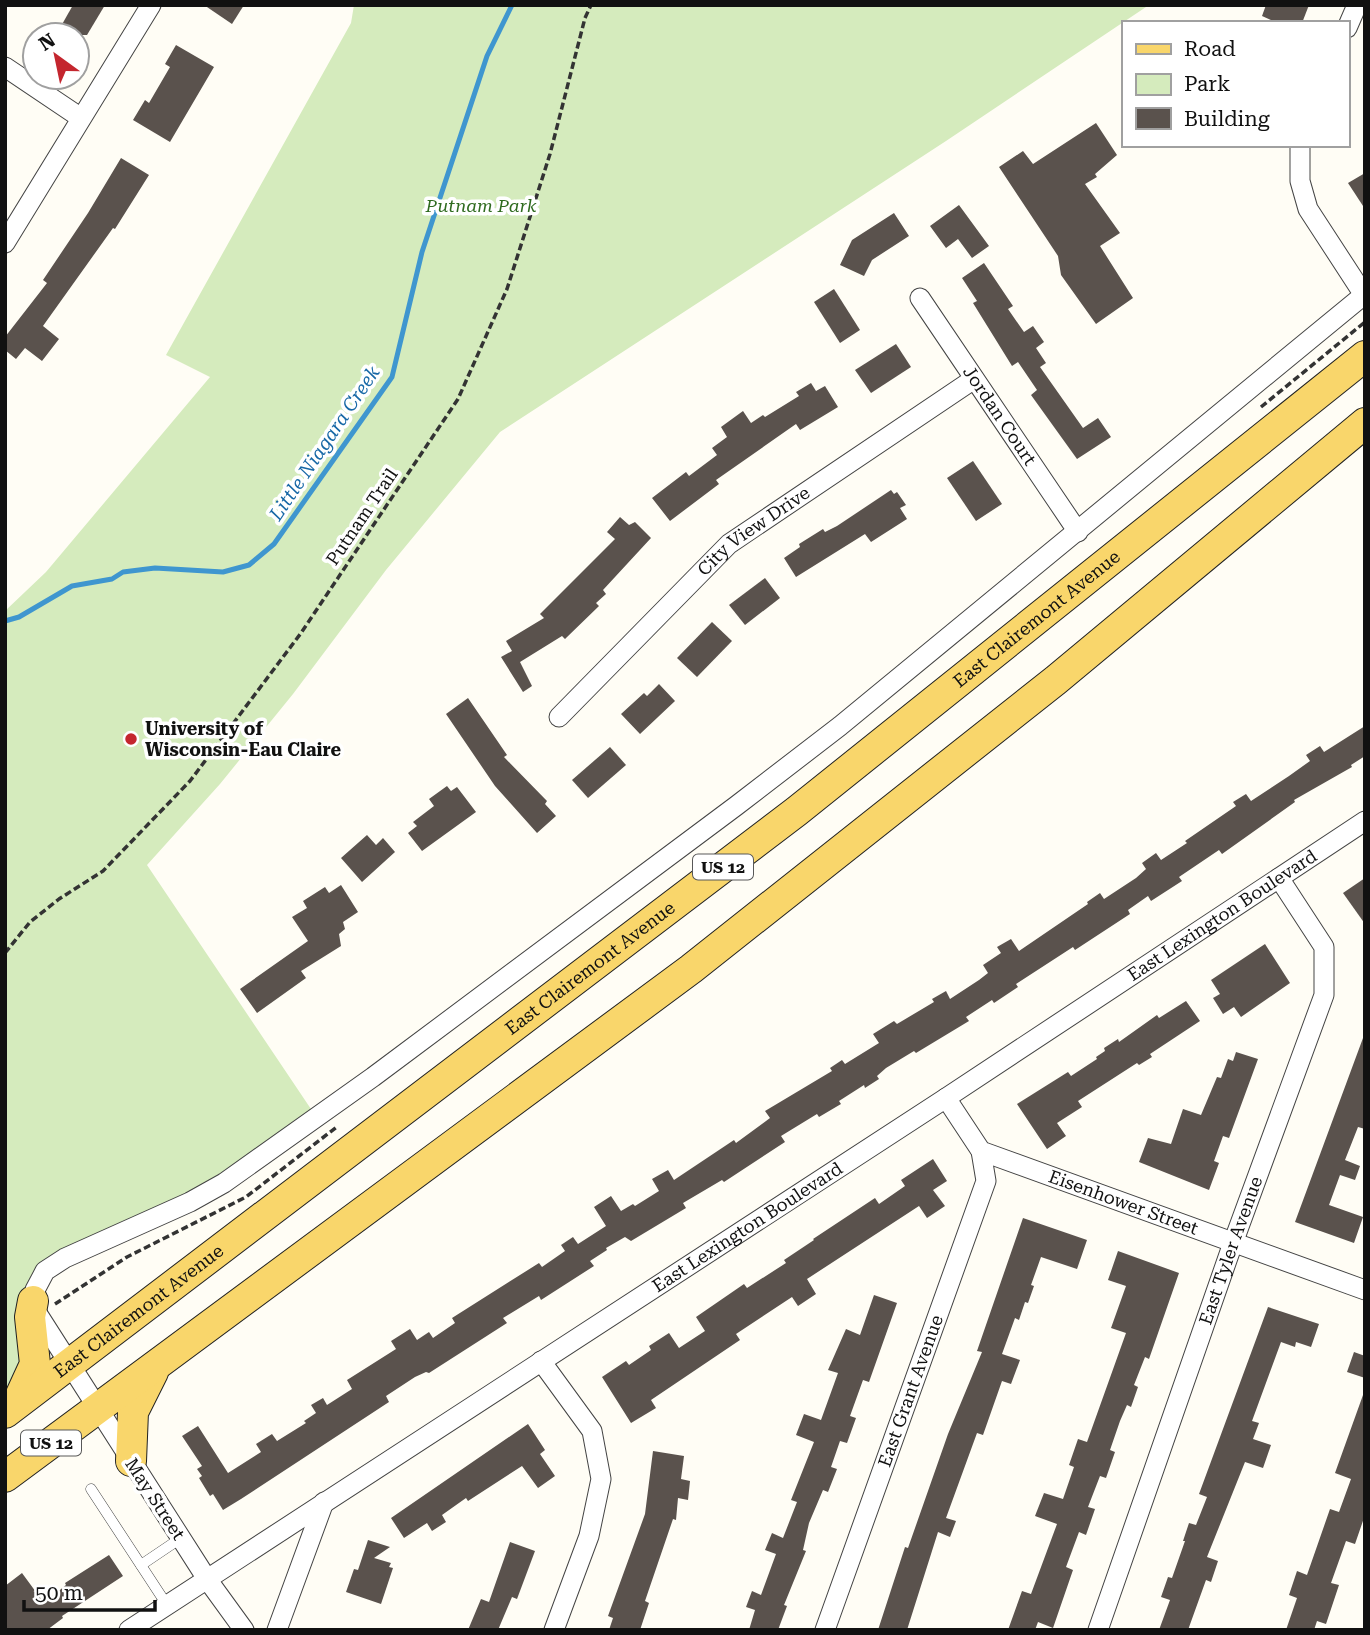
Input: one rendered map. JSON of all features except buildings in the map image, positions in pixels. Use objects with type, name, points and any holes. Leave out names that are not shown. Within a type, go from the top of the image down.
[{"type":"main road","name":"East Clairemont Avenue","points":[[10,1409],[797,811],[1365,356]]},
{"type":"main road","name":"US 12","points":[[5,1477],[691,969],[1056,680],[1365,423]]},
{"type":"main road","points":[[10,1409],[35,1364],[30,1317],[33,1301]]},
{"type":"main road","points":[[131,1461],[133,1412],[157,1364]]},
{"type":"street","points":[[5,243],[151,5]]},
{"type":"street","points":[[1349,23],[1357,5]]},
{"type":"street","points":[[5,67],[80,118]]},
{"type":"street","points":[[33,1301],[38,1280],[54,1264],[190,1202],[224,1183],[373,1077],[736,806],[901,677],[1364,295],[1308,209],[1300,181],[1300,147]]},
{"type":"street","name":"Jordan Court","points":[[920,298],[1078,532]]},
{"type":"street","name":"City View Drive","points":[[559,717],[729,544],[974,379]]},
{"type":"street","name":"East Lexington Boulevard","points":[[129,1630],[946,1098],[1365,821]]},
{"type":"street","name":"East Tyler Avenue","points":[[1098,1630],[1233,1243],[1324,995],[1324,947],[1279,878]]},
{"type":"street","points":[[946,1098],[981,1151]]},
{"type":"street","name":"Eisenhower Street","points":[[981,1151],[1365,1290]]},
{"type":"street","name":"East Grant Avenue","points":[[825,1630],[986,1181],[981,1151]]},
{"type":"street","name":"May Street","points":[[33,1301],[37,1313],[97,1409],[207,1579],[244,1630]]},
{"type":"street","points":[[541,1361],[592,1431],[601,1479],[589,1536],[554,1630]]},
{"type":"street","points":[[277,1630],[324,1502]]},
{"type":"lane","points":[[91,1489],[167,1605]]},
{"type":"lane","points":[[141,1565],[181,1538]]},
{"type":"path","name":"Putnam Trail","points":[[5,953],[30,922],[103,871],[190,781],[301,633],[458,399],[507,289],[550,154],[585,18],[591,5]]},
{"type":"green space","name":"Putnam Park","points":[[354,5],[1149,5],[500,432],[386,570],[293,694],[220,784],[147,865],[317,1118],[260,1160],[55,1264],[5,1413],[5,611],[46,572],[210,377],[166,355],[351,23]]},
{"type":"waterway","name":"Little Niagara Creek","points":[[5,621],[19,617],[72,586],[112,579],[123,572],[155,568],[223,572],[249,565],[274,544],[392,377],[422,252],[487,56],[512,5]]},
{"type":"place","name":"University of Wisconsin-Eau Claire","points":[[131,739]]}]
